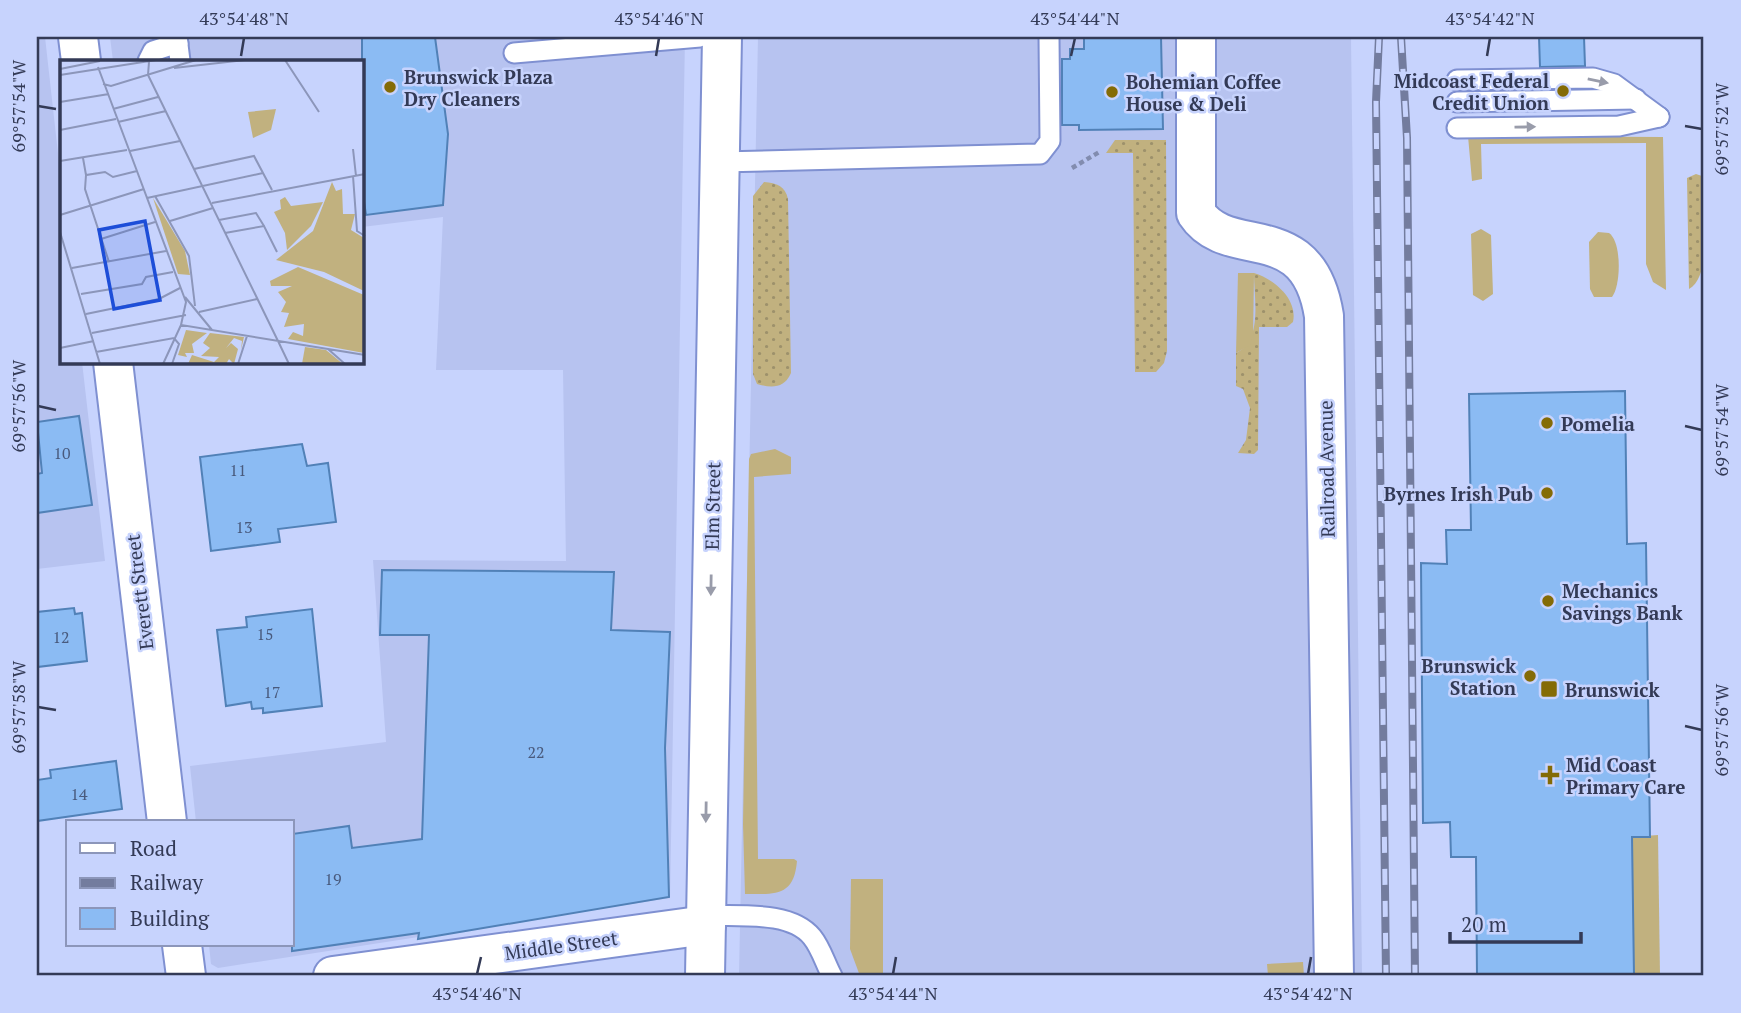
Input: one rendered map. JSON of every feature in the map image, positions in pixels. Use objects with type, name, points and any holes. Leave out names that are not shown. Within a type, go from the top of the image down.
[{"type":"street","points":[[78,37],[81,60]]},
{"type":"street","name":"Elm Street","points":[[705,976],[722,37]]},
{"type":"street","name":"Railroad Avenue","points":[[1196,37],[1196,213],[1203,223],[1217,231],[1278,247],[1289,253],[1313,278],[1320,294],[1324,316],[1334,976]]},
{"type":"street","name":"Everett Street","points":[[113,364],[167,820]]},
{"type":"street","name":"Middle Street","points":[[333,976],[706,920]]},
{"type":"street","points":[[182,946],[186,976]]},
{"type":"lane","points":[[514,53],[700,37]]},
{"type":"lane","points":[[720,162],[1040,155],[1050,141],[1049,37]]},
{"type":"lane","points":[[148,60],[153,51],[178,47]]},
{"type":"lane","points":[[1457,80],[1592,78],[1614,84],[1659,117],[1619,126],[1457,128]]},
{"type":"lane","points":[[1457,102],[1636,99]]},
{"type":"lane","points":[[706,920],[772,919],[798,925],[811,935],[832,976]]},
{"type":"path","points":[[1065,172],[1101,151]]},
{"type":"shaded area","points":[[37,37],[45,37],[60,171],[60,364],[82,364],[105,561],[37,569]]},
{"type":"shaded area","points":[[110,37],[685,37],[670,898],[218,968],[211,964],[209,946],[294,946],[294,820],[196,820],[190,766],[386,742],[373,560],[566,561],[563,370],[436,370],[443,217],[364,227],[364,60],[113,60]]},
{"type":"shaded area","points":[[758,37],[1351,37],[1362,976],[739,976]]},
{"type":"shaded area","points":[[1468,136],[1663,137],[1666,290],[1653,282],[1646,264],[1646,143],[1481,144],[1482,179],[1472,181]]},
{"type":"shaded area","points":[[1115,140],[1166,140],[1167,351],[1164,363],[1156,372],[1135,372],[1133,153],[1106,153]]},
{"type":"shaded area","points":[[1696,174],[1702,176],[1704,254],[1702,270],[1689,289],[1687,178]]},
{"type":"shaded area","points":[[764,182],[780,186],[788,199],[791,373],[781,385],[772,386],[757,384],[753,374],[753,196]]},
{"type":"shaded area","points":[[1481,229],[1491,235],[1493,294],[1483,301],[1473,295],[1471,234]]},
{"type":"shaded area","points":[[1598,232],[1609,233],[1618,254],[1617,284],[1612,297],[1594,297],[1590,289],[1589,242]]},
{"type":"shaded area","points":[[1238,273],[1254,273],[1253,337],[1250,345],[1236,353]]},
{"type":"shaded area","points":[[1254,273],[1283,291],[1294,314],[1293,322],[1287,327],[1259,327],[1258,450],[1254,454],[1238,453],[1246,440],[1250,408],[1243,389],[1236,386],[1236,353],[1245,347],[1254,329]]},
{"type":"shaded area","points":[[775,449],[791,457],[791,474],[754,477],[758,859],[797,861],[792,881],[781,891],[745,894],[743,824],[749,459],[751,454]]},
{"type":"shaded area","points":[[1658,835],[1660,976],[1634,976],[1632,837]]},
{"type":"shaded area","points":[[851,879],[883,879],[883,976],[860,976],[850,949]]},
{"type":"shaded area","points":[[1303,962],[1304,976],[1268,976],[1267,964]]},
{"type":"building","points":[[362,37],[435,37],[448,134],[443,205],[366,215]]},
{"type":"building","name":"Bohemian Coffee House & Deli","points":[[1084,37],[1161,37],[1163,129],[1079,130],[1079,125],[1062,125],[1062,59],[1070,59],[1070,49],[1084,49]]},
{"type":"building","points":[[1539,37],[1584,37],[1585,66],[1540,67]]},
{"type":"building","name":"Brunswick Station","points":[[1625,391],[1627,544],[1646,543],[1650,837],[1632,837],[1634,976],[1477,976],[1476,857],[1451,857],[1450,822],[1423,823],[1421,563],[1447,564],[1446,530],[1471,530],[1469,394]]},
{"type":"building","points":[[79,416],[92,505],[37,513],[37,474],[42,473],[37,422]]},
{"type":"building","points":[[302,444],[307,466],[328,463],[336,522],[278,529],[280,542],[211,551],[200,457]]},
{"type":"building","points":[[382,570],[614,572],[611,630],[670,632],[665,748],[669,897],[418,939],[419,933],[292,951],[294,834],[349,826],[352,848],[422,839],[429,635],[380,635]]},
{"type":"building","points":[[74,608],[75,614],[82,613],[87,661],[37,667],[37,612]]},
{"type":"building","points":[[312,609],[322,706],[263,713],[263,708],[252,709],[251,702],[226,706],[217,630],[247,627],[246,617]]},
{"type":"building","points":[[116,761],[122,809],[37,821],[37,780],[51,778],[50,770]]},
{"type":"railway","points":[[1379,37],[1376,102],[1386,976]]},
{"type":"railway","points":[[1401,37],[1407,138],[1415,976]]},
{"type":"place","name":"Brunswick Plaza Dry Cleaners","points":[[390,87]]},
{"type":"place","name":"Midcoast Federal Credit Union","points":[[1563,91]]},
{"type":"place","name":"Bohemian Coffee House & Deli","points":[[1112,92]]},
{"type":"place","name":"Pomelia","points":[[1547,423]]},
{"type":"place","name":"Byrnes Irish Pub","points":[[1547,493]]},
{"type":"place","name":"Mechanics Savings Bank","points":[[1548,601]]},
{"type":"place","name":"Brunswick Station","points":[[1530,676]]},
{"type":"place","name":"Brunswick","points":[[1549,689]]},
{"type":"place","name":"Mid Coast Primary Care","points":[[1550,775]]}]
